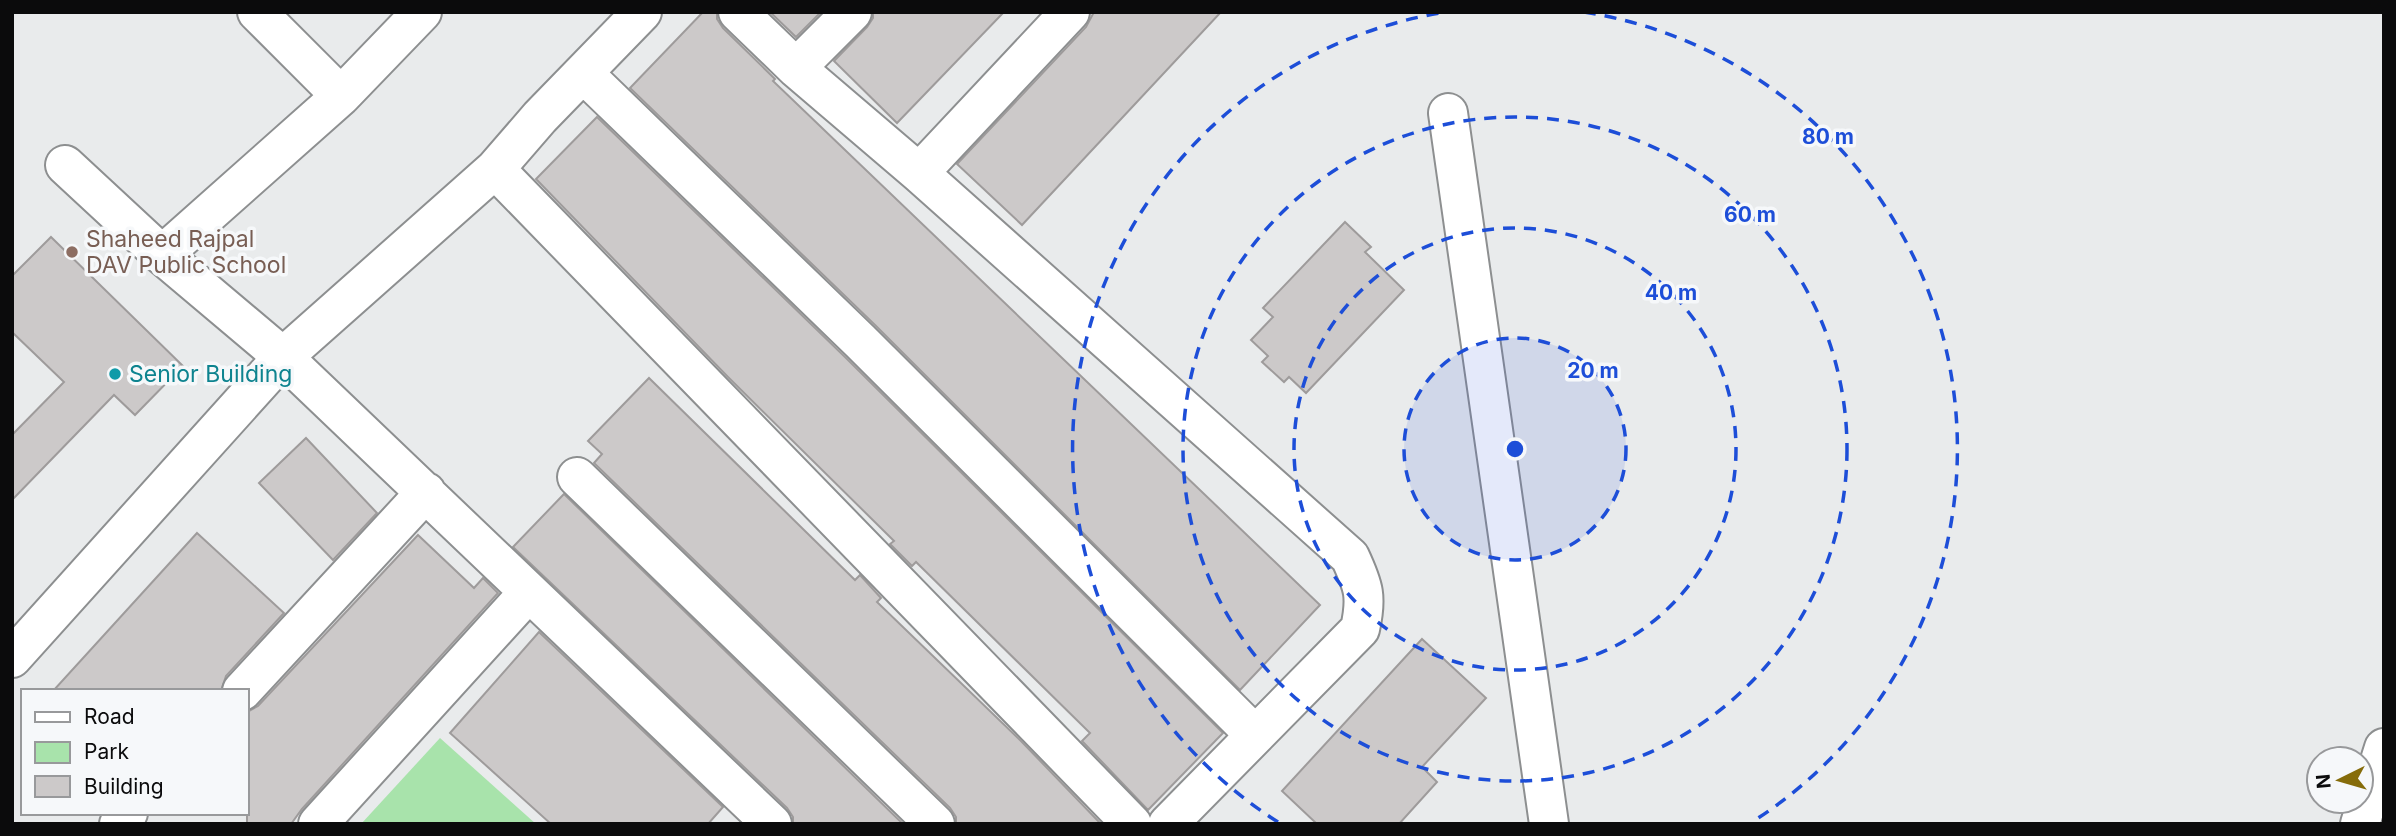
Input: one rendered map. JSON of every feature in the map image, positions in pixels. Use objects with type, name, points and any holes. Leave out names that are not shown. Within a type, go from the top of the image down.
[{"type":"street","points":[[257,12],[341,96]]},
{"type":"street","points":[[162,255],[341,96],[422,12]]},
{"type":"street","points":[[12,657],[283,357],[495,169],[540,117],[642,12]]},
{"type":"street","points":[[737,12],[796,68],[919,173],[1350,557],[1361,579],[1366,603],[1360,629],[1168,824]]},
{"type":"street","points":[[796,68],[852,12]]},
{"type":"street","points":[[919,173],[1070,12]]},
{"type":"street","points":[[583,73],[860,341],[1254,734]]},
{"type":"street","points":[[1448,113],[1549,824]]},
{"type":"street","points":[[65,165],[162,255],[283,357],[426,492],[752,817]]},
{"type":"street","points":[[495,169],[1132,824]]},
{"type":"street","points":[[577,477],[935,824]]},
{"type":"street","points":[[244,689],[426,492]]},
{"type":"street","points":[[318,824],[528,593]]},
{"type":"street","points":[[2360,824],[2384,748]]},
{"type":"green space","points":[[440,738],[536,824],[361,824]]},
{"type":"building","points":[[703,12],[717,12],[717,19],[723,28],[775,79],[773,81],[1320,605],[1240,690],[875,325],[630,88]]},
{"type":"building","points":[[770,12],[821,12],[796,37]]},
{"type":"building","points":[[873,12],[1004,12],[897,123],[834,61],[867,27],[873,18]]},
{"type":"building","points":[[1094,12],[1221,12],[1022,225],[957,164],[1086,27]]},
{"type":"building","points":[[597,117],[845,357],[1223,733],[1148,810],[1082,741],[1090,733],[916,562],[912,566],[890,544],[894,541],[728,377],[536,179]]},
{"type":"building","points":[[1345,222],[1371,247],[1365,252],[1404,290],[1306,393],[1289,377],[1284,382],[1262,362],[1268,356],[1251,340],[1273,317],[1263,308]]},
{"type":"building","name":"Senior Building","points":[[51,237],[183,366],[135,415],[114,395],[12,500],[12,435],[64,382],[12,332],[12,276]]},
{"type":"building","points":[[649,378],[855,580],[860,575],[881,598],[877,602],[1021,741],[1101,824],[956,824],[956,817],[950,808],[594,463],[602,454],[588,441]]},
{"type":"building","points":[[306,438],[377,513],[333,560],[259,483]]},
{"type":"building","points":[[564,494],[903,824],[793,824],[793,817],[787,808],[513,547]]},
{"type":"building","points":[[197,533],[284,613],[226,676],[222,689],[55,689]]},
{"type":"building","points":[[418,535],[474,588],[483,578],[498,593],[291,824],[247,824],[248,711],[258,706]]},
{"type":"building","points":[[539,632],[723,807],[708,824],[551,824],[450,733]]},
{"type":"building","points":[[1422,639],[1486,698],[1422,767],[1437,782],[1399,824],[1317,824],[1282,791]]},
{"type":"place","name":"Shaheed Rajpal DAV Public School","points":[[72,252]]},
{"type":"place","name":"Senior Building","points":[[115,374]]}]
